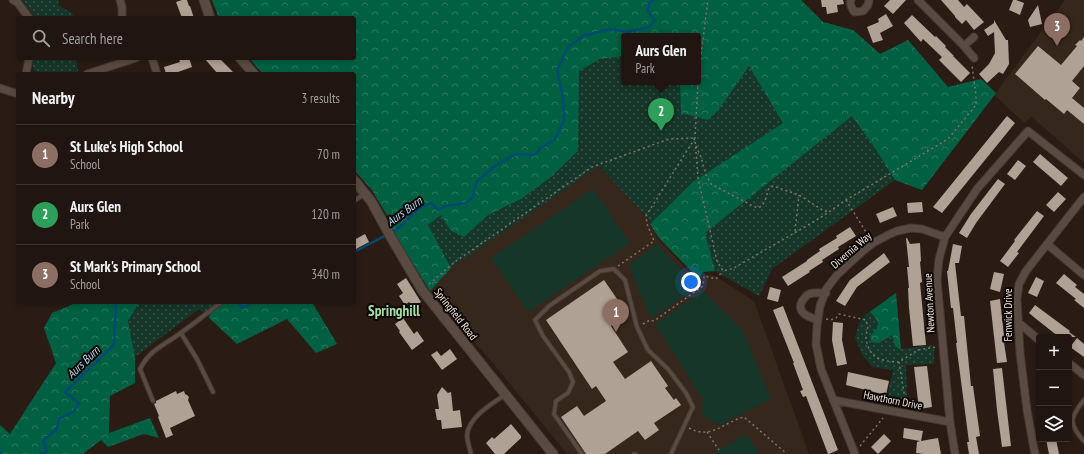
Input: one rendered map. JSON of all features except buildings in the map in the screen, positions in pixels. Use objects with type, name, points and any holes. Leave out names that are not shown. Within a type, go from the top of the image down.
[{"type":"street","points":[[13,0],[18,3],[28,16]]},
{"type":"street","points":[[120,0],[122,16]]},
{"type":"street","points":[[204,0],[209,16]]},
{"type":"street","points":[[851,0],[851,7],[854,12],[863,11],[868,5],[869,0]]},
{"type":"street","points":[[918,0],[974,58]]},
{"type":"street","points":[[964,46],[974,37]]},
{"type":"street","points":[[26,72],[29,60]]},
{"type":"street","points":[[93,72],[128,60]]},
{"type":"street","points":[[153,60],[156,72]]},
{"type":"street","points":[[242,60],[252,72]]},
{"type":"street","points":[[0,88],[16,93]]},
{"type":"street","name":"Newton Avenue","points":[[955,454],[950,422],[937,280],[939,259],[945,237],[977,189],[1028,131],[1084,175]]},
{"type":"street","name":"Springfield Road","points":[[356,182],[371,201],[422,290],[553,454]]},
{"type":"street","name":"Fenwick Drive","points":[[1035,454],[1027,410],[1020,353],[1017,299],[1019,284],[1026,271],[1084,197]]},
{"type":"street","name":"Divernia Way","points":[[855,454],[821,369],[816,344],[820,306],[827,288],[837,275],[863,251],[873,243],[897,231],[911,228],[922,229],[945,237]]},
{"type":"street","points":[[1047,244],[1084,275]]},
{"type":"street","points":[[818,319],[807,317],[802,311],[800,305],[809,294],[826,293]]},
{"type":"street","points":[[1019,324],[1036,338]]},
{"type":"street","points":[[1072,365],[1084,375]]},
{"type":"street","name":"Hawthorn Drive","points":[[833,400],[950,422]]},
{"type":"lane","points":[[356,200],[365,193]]},
{"type":"lane","points":[[582,454],[554,414],[556,401],[568,393],[573,382],[569,372],[543,336],[535,320],[549,306],[600,271],[614,268],[625,280],[637,327],[648,350],[668,369],[686,393],[693,407],[672,454]]},
{"type":"lane","points":[[153,401],[140,369],[145,360],[152,353],[219,304]]},
{"type":"lane","points":[[181,333],[198,361],[213,392]]},
{"type":"lane","points":[[472,454],[468,435],[471,423],[479,414],[505,394]]},
{"type":"lane","points":[[1084,400],[1072,418],[1079,436],[1084,441]]},
{"type":"path","points":[[701,54],[708,0]]},
{"type":"path","points":[[637,327],[650,320],[654,321],[703,286],[704,276],[716,278],[723,271],[734,268],[820,218],[846,200],[948,139],[976,105],[971,63],[974,58]]},
{"type":"path","points":[[698,85],[694,138],[698,178],[717,261],[723,271]]},
{"type":"path","points":[[616,270],[616,268],[654,241],[647,224],[646,216],[694,138]]},
{"type":"path","points":[[422,290],[456,261],[592,167],[669,139],[694,138]]},
{"type":"path","points":[[695,144],[701,157],[706,175],[711,184],[751,205],[758,208],[761,207],[764,203],[769,188],[773,186],[799,196],[824,211],[829,212]]},
{"type":"path","points":[[795,232],[799,196]]},
{"type":"path","points":[[846,200],[873,243]]},
{"type":"path","points":[[818,319],[833,320],[837,318],[839,314],[866,320],[869,328],[866,335],[868,345],[871,353],[878,359],[899,362],[918,350],[943,346]]},
{"type":"path","points":[[899,362],[904,393],[902,413]]},
{"type":"path","points":[[855,454],[889,410]]},
{"type":"path","points":[[685,425],[696,432],[707,432],[714,431],[738,418],[744,417],[787,454]]},
{"type":"path","points":[[707,432],[719,450]]},
{"type":"shaded area","points":[[1065,0],[1084,0],[1084,163],[1031,116],[1025,123],[994,95]]},
{"type":"shaded area","points":[[599,166],[646,216],[658,239],[702,286],[703,274],[715,276],[754,301],[809,454],[567,454],[493,363],[430,291],[451,268]]},
{"type":"green space","points":[[22,0],[58,0],[59,6],[72,13],[73,16],[34,16]]},
{"type":"green space","points":[[212,0],[801,0],[823,22],[853,30],[880,54],[908,40],[948,87],[981,79],[996,93],[922,190],[895,180],[772,269],[759,296],[715,271],[703,272],[699,279],[659,238],[646,216],[599,166],[451,268],[430,291],[392,230],[391,222],[372,190],[356,172],[356,72],[261,72],[251,60],[356,60],[356,16],[218,16]]},
{"type":"green space","points":[[212,0],[801,0],[823,22],[853,30],[880,54],[908,40],[948,87],[981,79],[996,93],[922,190],[895,180],[875,148],[852,116],[705,233],[715,271],[703,272],[699,279],[659,238],[650,224],[693,182],[783,123],[749,66],[720,108],[708,120],[681,113],[680,85],[701,85],[701,33],[621,33],[621,56],[600,59],[579,71],[578,151],[551,177],[521,199],[488,215],[464,237],[450,230],[441,215],[428,225],[451,268],[430,291],[392,230],[391,222],[372,190],[356,172],[356,72],[261,72],[251,60],[356,60],[356,16],[218,16]]},
{"type":"green space","points":[[33,60],[76,60],[78,71],[37,72],[33,70]]},
{"type":"green space","points":[[593,189],[630,243],[528,312],[491,258]]},
{"type":"green space","points":[[657,244],[698,287],[654,317],[650,317],[629,265]]},
{"type":"green space","points":[[703,291],[743,331],[771,399],[720,425],[703,416],[702,398],[655,324]]},
{"type":"green space","points":[[896,293],[901,349],[934,345],[934,364],[906,365],[907,400],[887,397],[893,370],[872,367],[862,354],[855,338],[859,323],[865,315]]},
{"type":"green space","points":[[896,293],[901,350],[895,346],[892,335],[879,343],[871,342],[870,336],[876,330],[878,324],[870,312]]},
{"type":"green space","points":[[73,304],[139,304],[128,321],[135,357],[135,383],[110,396],[109,433],[150,418],[159,438],[144,434],[108,447],[101,440],[83,454],[0,454],[0,425],[10,434],[56,363],[44,328],[52,313]]},
{"type":"green space","points":[[139,304],[213,304],[209,318],[199,309],[135,357],[128,321]]},
{"type":"green space","points":[[213,304],[313,304],[337,344],[316,353],[287,319],[237,344],[209,318]]},
{"type":"green space","points":[[746,434],[760,454],[712,454]]},
{"type":"waterway","name":"Aurs Burn","points":[[356,251],[396,230],[421,207],[431,203],[438,210],[445,206],[466,203],[472,198],[477,181],[495,166],[516,154],[534,155],[541,148],[555,139],[564,120],[563,97],[557,70],[568,47],[583,36],[610,29],[627,32],[649,27],[655,20],[648,12],[649,3],[654,0]]},
{"type":"waterway","name":"Aurs Burn","points":[[40,454],[47,452],[43,441],[57,429],[59,419],[73,412],[79,403],[65,392],[114,345],[116,304]]},
{"type":"waterway","name":"Aurs Burn","points":[[239,304],[242,308],[250,304]]},
{"type":"place","name":"St Mark's Primary School","points":[[1057,46]]},
{"type":"place","name":"Aurs Glen","points":[[661,131]]},
{"type":"place","name":"St Luke's High School","points":[[616,332]]},
{"type":"district","name":"Springhill","points":[[394,310]]}]
